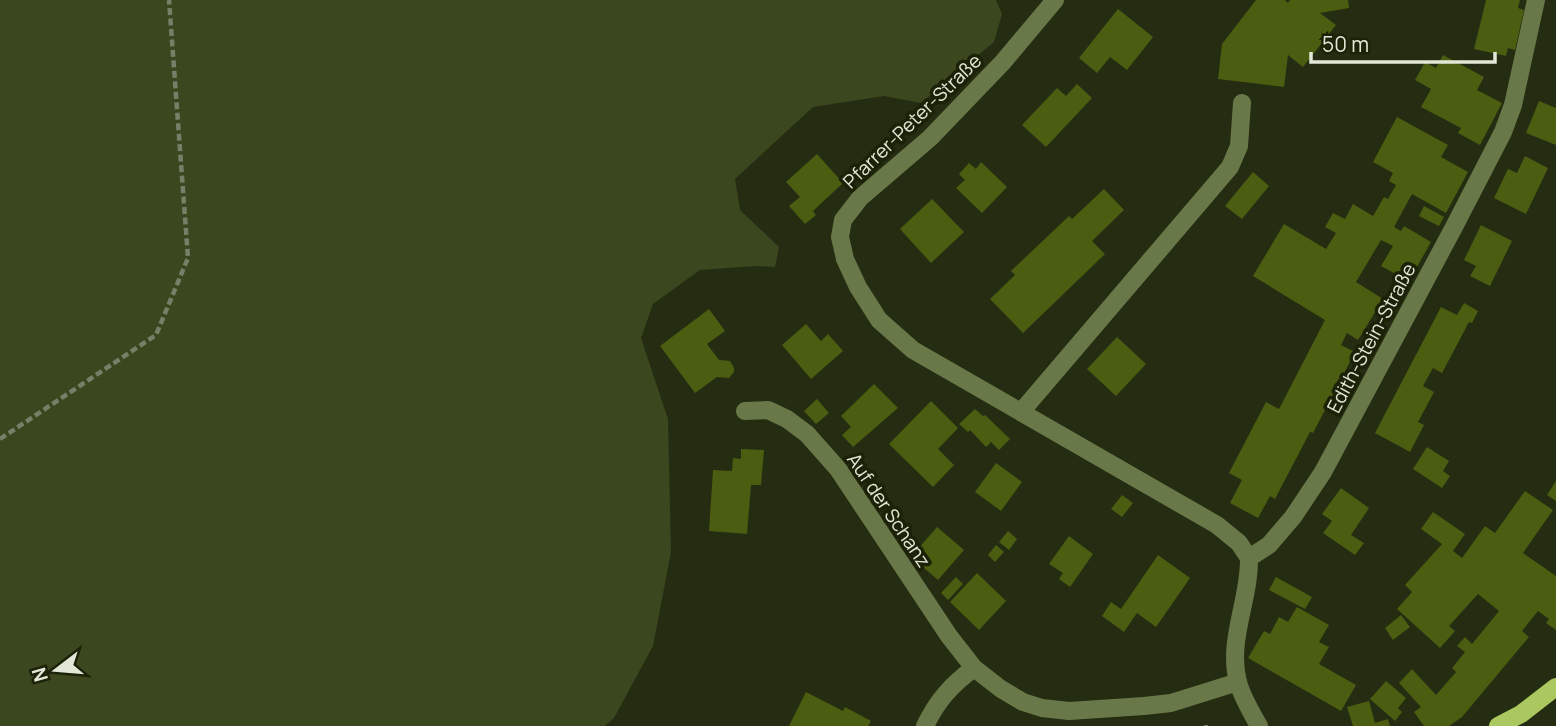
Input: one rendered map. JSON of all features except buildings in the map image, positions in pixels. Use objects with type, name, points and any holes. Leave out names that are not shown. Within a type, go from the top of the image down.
[{"type":"main road","points":[[1498,726],[1521,714],[1556,687]]},
{"type":"street","name":"Pfarrer-Peter-Straße","points":[[1055,0],[1003,62],[930,138],[860,198],[844,220],[840,237],[845,259],[858,287],[879,320],[913,350],[1217,525],[1239,543],[1249,558]]},
{"type":"street","name":"Edith-Stein-Straße","points":[[1249,558],[1269,545],[1293,517],[1323,472],[1503,132],[1513,105],[1536,0]]},
{"type":"street","points":[[1021,412],[1230,167],[1239,146],[1242,103]]},
{"type":"street","name":"Auf der Schanz","points":[[746,411],[768,410],[787,419],[807,434],[838,469],[933,612],[974,668],[1023,702],[1042,708],[1069,710],[1171,703],[1238,682]]},
{"type":"street","points":[[1249,558],[1249,577],[1235,663],[1238,682],[1259,726]]},
{"type":"street","points":[[925,726],[936,704],[952,684],[974,668]]},
{"type":"path","points":[[0,439],[156,335],[188,258],[169,0]]},
{"type":"green space","points":[[0,0],[996,0],[1002,14],[994,42],[921,103],[884,96],[813,107],[735,179],[740,210],[779,247],[775,267],[700,270],[653,304],[641,338],[668,419],[671,552],[653,646],[614,718],[605,726],[0,726]]}]
